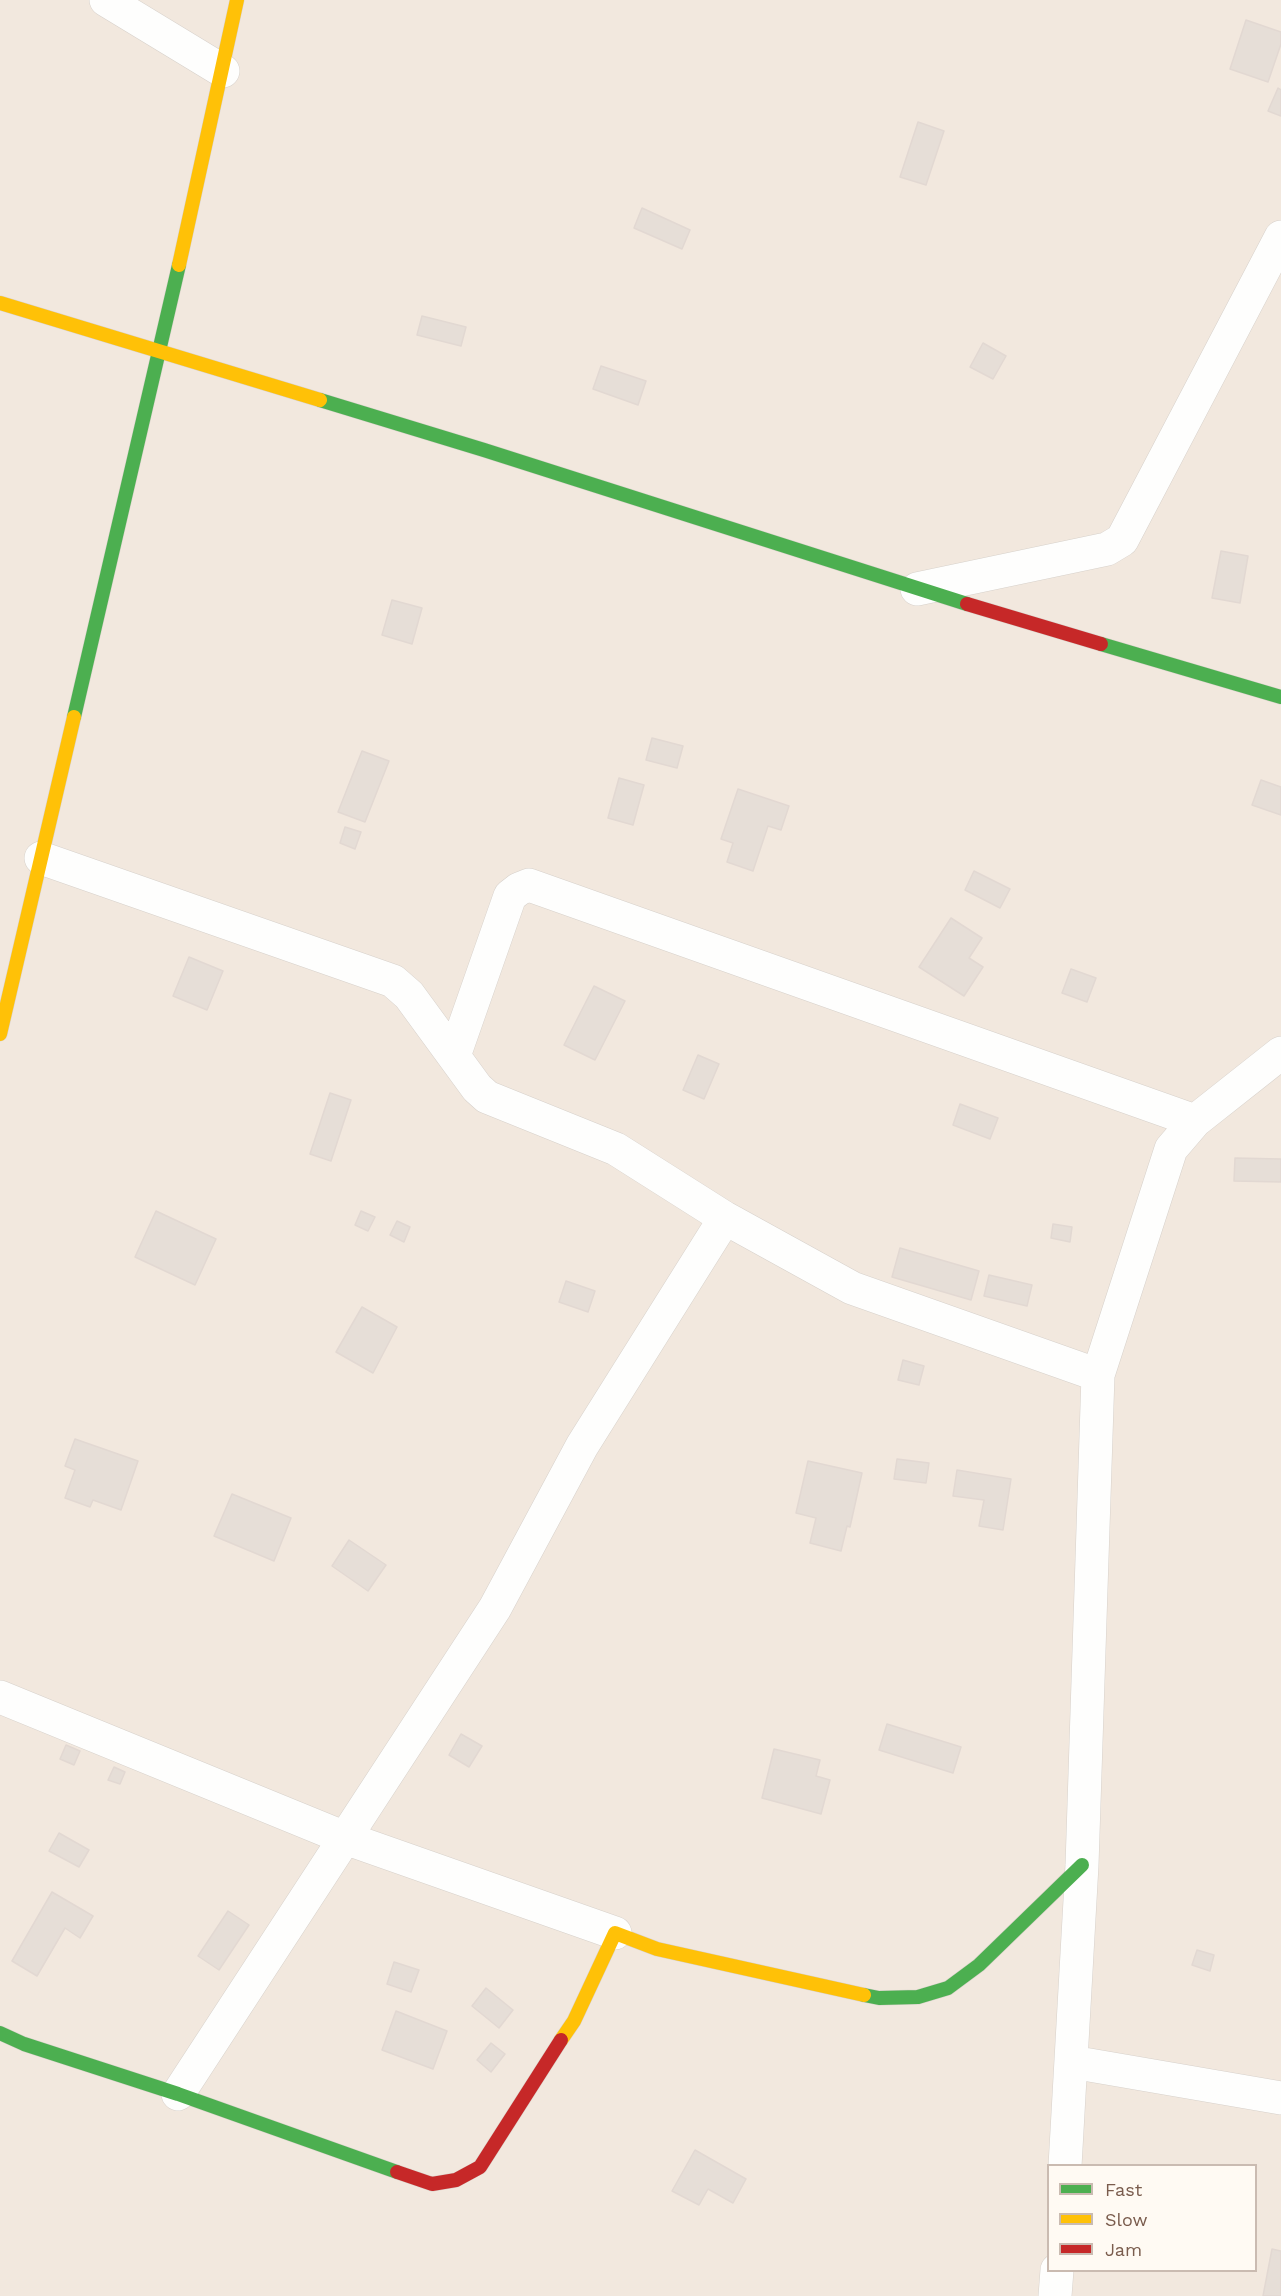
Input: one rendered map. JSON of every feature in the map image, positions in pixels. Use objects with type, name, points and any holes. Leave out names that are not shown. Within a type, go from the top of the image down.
[{"type":"street","points":[[106,0],[223,71]]},
{"type":"street","points":[[0,1034],[10,956],[41,858],[160,352],[237,0]]},
{"type":"street","points":[[917,589],[1107,549],[1122,540],[1281,237]]},
{"type":"street","points":[[0,303],[484,450],[917,589],[1281,697]]},
{"type":"street","points":[[41,858],[393,981],[409,995],[477,1088],[487,1097],[616,1149],[725,1218],[852,1288],[1098,1375]]},
{"type":"street","points":[[454,1056],[510,896],[529,885],[1195,1121]]},
{"type":"street","points":[[1065,2164],[1082,1866],[1098,1375],[1171,1149],[1195,1121],[1281,1053]]},
{"type":"street","points":[[178,2094],[495,1608],[582,1446],[725,1218]]},
{"type":"street","points":[[0,1697],[345,1838],[657,1949],[879,1998],[918,1997],[948,1988],[979,1965],[1082,1866]]},
{"type":"street","points":[[0,2033],[24,2044],[178,2094],[432,2184],[456,2180],[480,2167],[574,2021],[615,1933]]},
{"type":"street","points":[[1072,2062],[1281,2098]]},
{"type":"street","points":[[1055,2296],[1057,2272]]},
{"type":"shaded area","points":[[0,0],[1281,0],[1281,2296],[0,2296]]},
{"type":"building","points":[[1246,20],[1281,32],[1281,44],[1268,82],[1230,69]]},
{"type":"building","points":[[1278,88],[1281,90],[1281,116],[1268,111]]},
{"type":"building","points":[[918,122],[944,131],[926,185],[900,177]]},
{"type":"building","points":[[642,208],[690,230],[682,249],[634,228]]},
{"type":"building","points":[[422,316],[466,327],[461,346],[417,335]]},
{"type":"building","points":[[983,343],[1006,356],[993,379],[970,367]]},
{"type":"building","points":[[601,366],[646,381],[638,405],[593,389]]},
{"type":"building","points":[[1221,551],[1248,556],[1240,603],[1212,598]]},
{"type":"building","points":[[392,600],[422,608],[412,644],[382,635]]},
{"type":"building","points":[[652,738],[683,746],[677,768],[646,760]]},
{"type":"building","points":[[362,751],[389,761],[365,822],[338,812]]},
{"type":"building","points":[[619,778],[644,785],[633,825],[608,818]]},
{"type":"building","points":[[1261,780],[1281,787],[1281,815],[1252,805]]},
{"type":"building","points":[[738,789],[789,806],[781,830],[768,826],[753,871],[727,862],[733,843],[721,839]]},
{"type":"building","points":[[345,827],[361,832],[355,849],[340,843]]},
{"type":"building","points":[[974,871],[1010,889],[1000,908],[965,890]]},
{"type":"building","points":[[951,918],[982,938],[969,958],[983,967],[964,996],[919,967]]},
{"type":"building","points":[[189,957],[223,971],[207,1010],[173,996]]},
{"type":"building","points":[[1071,969],[1096,978],[1087,1002],[1062,993]]},
{"type":"building","points":[[594,986],[625,1001],[595,1060],[564,1045]]},
{"type":"building","points":[[698,1055],[719,1064],[704,1099],[683,1090]]},
{"type":"building","points":[[330,1093],[351,1100],[331,1161],[310,1154]]},
{"type":"building","points":[[960,1104],[998,1118],[990,1139],[953,1125]]},
{"type":"building","points":[[1235,1158],[1281,1159],[1281,1182],[1234,1181]]},
{"type":"building","points":[[156,1211],[216,1239],[195,1285],[135,1257]]},
{"type":"building","points":[[361,1211],[375,1217],[368,1231],[355,1225]]},
{"type":"building","points":[[397,1221],[410,1227],[404,1242],[390,1235]]},
{"type":"building","points":[[1053,1224],[1072,1227],[1070,1242],[1051,1238]]},
{"type":"building","points":[[900,1248],[979,1271],[971,1300],[892,1277]]},
{"type":"building","points":[[989,1275],[1032,1285],[1027,1306],[984,1296]]},
{"type":"building","points":[[566,1281],[595,1291],[588,1312],[559,1302]]},
{"type":"building","points":[[362,1307],[397,1327],[373,1373],[336,1352]]},
{"type":"building","points":[[903,1360],[924,1366],[919,1385],[898,1380]]},
{"type":"building","points":[[75,1439],[138,1461],[121,1510],[93,1500],[90,1507],[65,1498],[75,1470],[65,1466]]},
{"type":"building","points":[[897,1459],[929,1463],[926,1483],[894,1479]]},
{"type":"building","points":[[808,1461],[862,1473],[850,1527],[847,1526],[841,1551],[810,1543],[816,1518],[796,1513]]},
{"type":"building","points":[[957,1470],[1011,1479],[1003,1530],[979,1526],[984,1500],[953,1496]]},
{"type":"building","points":[[232,1494],[291,1518],[274,1561],[214,1536]]},
{"type":"building","points":[[349,1540],[386,1565],[368,1591],[332,1566]]},
{"type":"building","points":[[887,1724],[961,1747],[953,1773],[879,1750]]},
{"type":"building","points":[[461,1734],[482,1746],[469,1767],[449,1755]]},
{"type":"building","points":[[66,1745],[80,1751],[74,1765],[60,1759]]},
{"type":"building","points":[[774,1749],[820,1760],[816,1776],[830,1780],[821,1814],[762,1798]]},
{"type":"building","points":[[114,1767],[125,1772],[120,1784],[108,1780]]},
{"type":"building","points":[[59,1833],[89,1850],[79,1867],[49,1851]]},
{"type":"building","points":[[52,1892],[93,1916],[80,1938],[65,1928],[37,1976],[12,1961]]},
{"type":"building","points":[[228,1911],[249,1925],[219,1970],[198,1956]]},
{"type":"building","points":[[1197,1950],[1214,1955],[1210,1971],[1192,1965]]},
{"type":"building","points":[[394,1962],[419,1970],[411,1992],[387,1984]]},
{"type":"building","points":[[486,1988],[513,2010],[499,2028],[472,2006]]},
{"type":"building","points":[[396,2011],[447,2031],[433,2069],[382,2050]]},
{"type":"building","points":[[491,2043],[505,2054],[491,2072],[477,2060]]},
{"type":"building","points":[[695,2150],[746,2179],[733,2203],[708,2189],[699,2205],[672,2191]]},
{"type":"building","points":[[1272,2249],[1281,2251],[1281,2296],[1263,2296]]},
{"type":"traffic: fast","points":[[74,717],[179,265]]},
{"type":"traffic: fast","points":[[320,400],[967,604]]},
{"type":"traffic: fast","points":[[1101,644],[1281,697]]},
{"type":"traffic: fast","points":[[864,1995],[879,1998],[918,1997],[948,1988],[979,1965],[1082,1865]]},
{"type":"traffic: fast","points":[[0,2033],[24,2044],[178,2094],[397,2172]]},
{"type":"traffic: slow","points":[[179,265],[237,0]]},
{"type":"traffic: slow","points":[[0,303],[320,400]]},
{"type":"traffic: slow","points":[[0,1034],[74,717]]},
{"type":"traffic: slow","points":[[561,2040],[574,2021],[615,1933],[657,1949],[864,1995]]},
{"type":"traffic: jam","points":[[967,604],[1101,644]]},
{"type":"traffic: jam","points":[[397,2172],[432,2184],[456,2180],[480,2167],[561,2040]]}]
